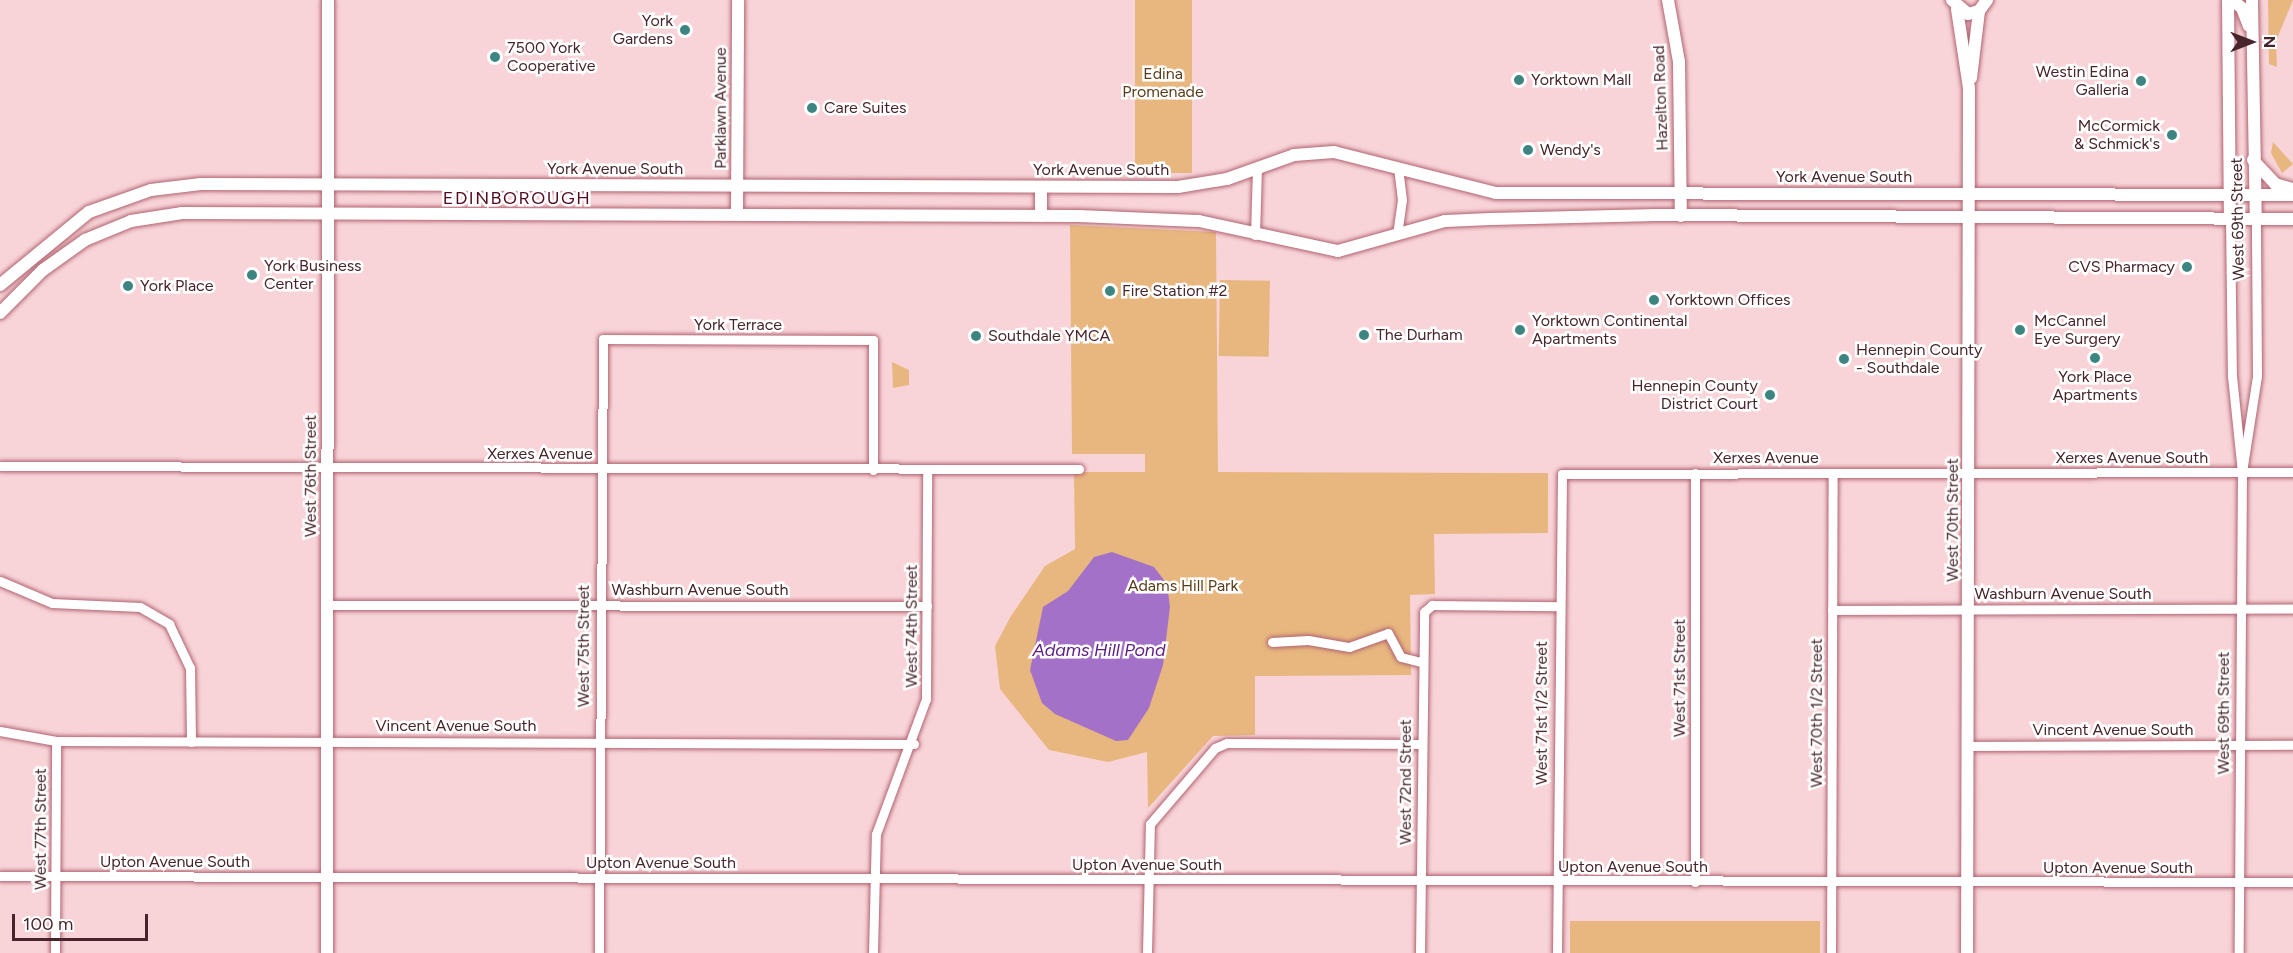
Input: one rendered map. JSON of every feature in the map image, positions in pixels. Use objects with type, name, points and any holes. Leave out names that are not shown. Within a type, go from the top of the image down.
[{"type":"street","name":"West 76th Street","points":[[327,953],[328,0]]},
{"type":"street","name":"Parklawn Avenue","points":[[737,215],[738,0]]},
{"type":"street","name":"Hazelton Road","points":[[1668,0],[1679,62],[1681,216]]},
{"type":"street","points":[[1955,4],[1979,11],[1987,0]]},
{"type":"street","points":[[2230,0],[2242,8],[2252,36]]},
{"type":"street","name":"West 69th Street","points":[[2230,0],[2228,196],[2232,387],[2241,472],[2239,953]]},
{"type":"street","name":"West 69th Street","points":[[2241,472],[2256,376],[2252,0]]},
{"type":"street","name":"West 70th Street","points":[[1955,4],[1970,88]]},
{"type":"street","name":"West 70th Street","points":[[1968,953],[1970,88],[1979,11]]},
{"type":"street","name":"York Avenue South","points":[[0,285],[89,212],[151,190],[201,184],[1178,187],[1227,179],[1257,166],[1334,152],[1496,194],[2253,197],[2293,195]]},
{"type":"street","points":[[2253,160],[2276,184],[2293,189]]},
{"type":"street","points":[[1255,235],[1257,166]]},
{"type":"street","points":[[1397,235],[1402,200],[1398,167]]},
{"type":"street","points":[[1041,187],[1041,216]]},
{"type":"street","points":[[0,313],[43,270],[86,240],[131,221],[182,213],[1041,216],[1147,219],[1177,220],[1338,251],[1445,221],[1681,216],[2293,219]]},
{"type":"street","name":"York Terrace","points":[[603,339],[873,340],[873,470]]},
{"type":"street","name":"West 75th Street","points":[[599,953],[599,604],[603,339]]},
{"type":"street","name":"Xerxes Avenue","points":[[0,466],[1079,469]]},
{"type":"street","name":"West 74th Street","points":[[873,953],[873,879],[882,812],[914,744],[926,699],[927,470]]},
{"type":"street","name":"Xerxes Avenue South","points":[[1970,473],[2293,472]]},
{"type":"street","name":"West 71st Street","points":[[1695,473],[1695,882]]},
{"type":"street","name":"West 70th 1/2 Street","points":[[1831,953],[1833,473]]},
{"type":"street","name":"Xerxes Avenue","points":[[1562,474],[1970,473]]},
{"type":"street","name":"West 71st 1/2 Street","points":[[1557,953],[1557,606],[1562,474]]},
{"type":"street","points":[[0,582],[52,603],[140,607],[169,624],[190,668],[191,742]]},
{"type":"street","name":"Washburn Avenue South","points":[[328,606],[599,604],[927,606]]},
{"type":"street","name":"West 72nd Street","points":[[1420,953],[1421,662],[1424,612],[1432,605],[1557,606]]},
{"type":"street","name":"Washburn Avenue South","points":[[1832,610],[2293,608]]},
{"type":"street","points":[[1272,642],[1308,640],[1350,647],[1388,633],[1401,657],[1421,662]]},
{"type":"street","name":"Vincent Avenue South","points":[[0,731],[56,741],[599,740],[914,744]]},
{"type":"street","name":"West 77th Street","points":[[55,953],[56,741]]},
{"type":"street","points":[[1147,953],[1150,824],[1215,748],[1227,743],[1421,744]]},
{"type":"street","name":"Vincent Avenue South","points":[[1969,746],[2293,745]]},
{"type":"street","name":"Upton Avenue South","points":[[0,876],[1831,883],[2293,882]]},
{"type":"green space","name":"Edina Promenade","points":[[1135,0],[1192,0],[1192,173],[1135,173]]},
{"type":"green space","points":[[2268,0],[2293,0],[2276,41],[2277,67],[2269,64]]},
{"type":"green space","points":[[2273,142],[2293,164],[2282,173],[2271,153]]},
{"type":"green space","name":"Adams Hill Park","points":[[1070,225],[1216,232],[1218,472],[1548,473],[1548,533],[1434,534],[1435,594],[1410,595],[1411,675],[1255,676],[1255,735],[1213,736],[1148,808],[1147,752],[1108,762],[1049,750],[1000,689],[995,646],[1011,616],[1045,566],[1075,549],[1074,472],[1145,472],[1145,454],[1072,454]]},
{"type":"green space","points":[[1220,280],[1270,281],[1269,357],[1219,356]]},
{"type":"green space","points":[[892,362],[909,370],[909,385],[893,388]]},
{"type":"green space","points":[[1570,921],[1820,921],[1820,953],[1570,953]]},
{"type":"water","name":"Adams Hill Pond","points":[[1112,552],[1154,567],[1167,584],[1170,607],[1163,665],[1149,708],[1128,740],[1116,741],[1055,714],[1042,703],[1030,670],[1043,607],[1068,591],[1094,557]]},
{"type":"place","name":"York Gardens","points":[[685,30]]},
{"type":"place","name":"7500 York Cooperative","points":[[495,57]]},
{"type":"place","name":"Yorktown Mall","points":[[1519,80]]},
{"type":"place","name":"Westin Edina Galleria","points":[[2141,81]]},
{"type":"place","name":"Care Suites","points":[[812,108]]},
{"type":"place","name":"McCormick & Schmick's","points":[[2172,135]]},
{"type":"place","name":"Wendy's","points":[[1528,150]]},
{"type":"place","name":"CVS Pharmacy","points":[[2187,267]]},
{"type":"place","name":"York Business Center","points":[[252,275]]},
{"type":"place","name":"York Place","points":[[128,286]]},
{"type":"place","name":"Fire Station #2","points":[[1110,291]]},
{"type":"place","name":"Yorktown Offices","points":[[1654,300]]},
{"type":"place","name":"Yorktown Continental Apartments","points":[[1520,330]]},
{"type":"place","name":"McCannel Eye Surgery","points":[[2020,330]]},
{"type":"place","name":"The Durham","points":[[1364,335]]},
{"type":"place","name":"Southdale YMCA","points":[[976,336]]},
{"type":"place","name":"York Place Apartments","points":[[2095,358]]},
{"type":"place","name":"Hennepin County - Southdale","points":[[1844,359]]},
{"type":"place","name":"Hennepin County District Court","points":[[1770,395]]},
{"type":"district","name":"EDINBOROUGH","points":[[517,198]]}]
